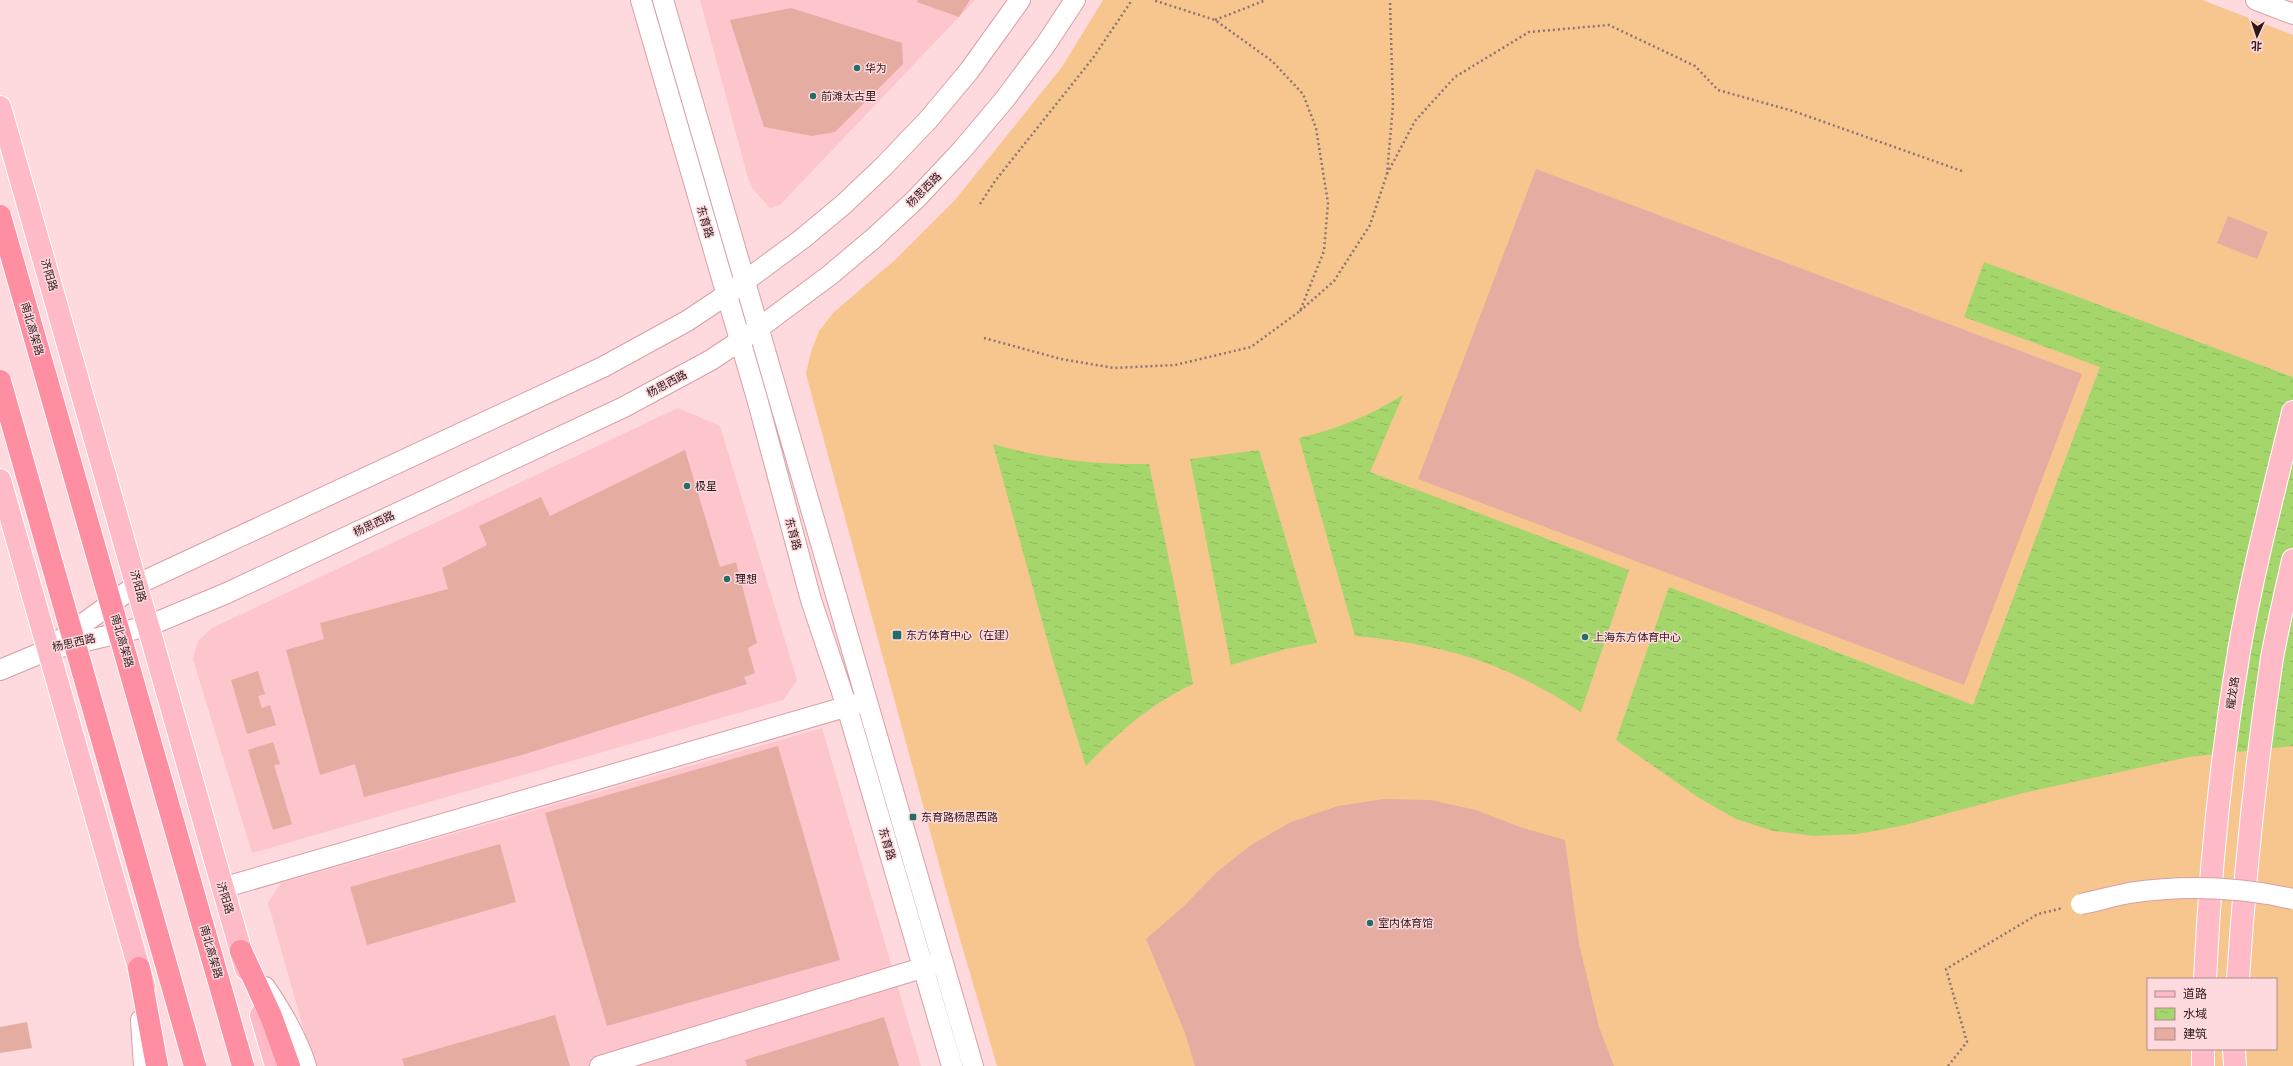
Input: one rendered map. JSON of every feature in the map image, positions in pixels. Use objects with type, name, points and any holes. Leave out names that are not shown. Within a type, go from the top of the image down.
[{"type":"highway","name":"南北高架路","points":[[0,216],[243,1066]]},
{"type":"highway","points":[[0,381],[195,1066]]},
{"type":"highway","points":[[241,951],[271,1016],[289,1066]]},
{"type":"highway","points":[[139,968],[157,1066]]},
{"type":"main road","name":"济阳路","points":[[0,107],[138,584],[148,626],[222,888],[276,1066]]},
{"type":"main road","name":"耀龙路","points":[[2205,978],[2221,781],[2239,650],[2261,543],[2293,412]]},
{"type":"main road","points":[[0,480],[167,1066]]},
{"type":"main road","points":[[2238,978],[2256,780],[2273,656],[2293,560]]},
{"type":"main road","points":[[2203,1050],[2203,1066]]},
{"type":"main road","points":[[2234,1050],[2234,1066]]},
{"type":"street","name":"东育路","points":[[641,0],[740,341],[812,600],[847,707],[952,1066]]},
{"type":"street","name":"东育路","points":[[663,0],[973,1066]]},
{"type":"street","name":"杨思西路","points":[[48,650],[138,584],[603,367],[687,321],[726,295],[802,239],[883,167],[928,120],[969,71],[1020,0]]},
{"type":"street","name":"杨思西路","points":[[48,650],[148,626],[234,589],[624,407],[691,371],[740,341],[830,275],[916,199],[962,150],[1005,99],[1046,44],[1075,0]]},
{"type":"street","points":[[2256,0],[2293,14]]},
{"type":"street","points":[[0,670],[48,650]]},
{"type":"street","points":[[222,888],[847,707],[866,700]]},
{"type":"street","points":[[2081,904],[2129,893],[2171,889],[2229,889],[2293,899]]},
{"type":"street","points":[[241,951],[284,1015],[300,1048],[306,1066]]},
{"type":"street","points":[[600,1066],[923,969],[942,961]]},
{"type":"street","points":[[139,968],[144,1066]]},
{"type":"path","points":[[980,204],[995,181],[1093,58],[1132,0]]},
{"type":"path","points":[[1153,0],[1215,20],[1272,61],[1303,94],[1316,128],[1328,203],[1324,251],[1300,311]]},
{"type":"path","points":[[1215,20],[1266,0]]},
{"type":"path","points":[[1386,174],[1393,105],[1390,0]]},
{"type":"path","points":[[984,338],[1061,359],[1114,368],[1175,365],[1250,347],[1300,311],[1334,281],[1370,225],[1386,174],[1415,121],[1455,77],[1529,32],[1609,25],[1695,66],[1718,90],[1793,111],[1962,171]]},
{"type":"path","points":[[1948,1066],[1967,1042],[1946,969],[2038,914],[2081,904]]},
{"type":"shaded area","name":"前滩太古里","points":[[700,0],[975,0],[780,205],[770,208],[753,189],[748,178]]},
{"type":"shaded area","name":"上海东方体育中心","points":[[1103,0],[2202,0],[2293,35],[2293,1066],[997,1066],[949,901],[806,374],[811,352],[819,331],[834,312],[896,259],[955,200],[1062,67]]},
{"type":"shaded area","points":[[678,408],[720,426],[797,680],[783,700],[252,853],[193,659],[198,641],[212,628]]},
{"type":"shaded area","points":[[822,728],[921,1066],[314,1066],[268,903],[281,883]]},
{"type":"water","points":[[1984,262],[2293,377],[2293,746],[2189,757],[2023,793],[1901,826],[1858,834],[1815,836],[1773,831],[1736,819],[1699,798],[1616,740],[1669,587],[1973,705],[2100,367],[1964,317]]},
{"type":"water","points":[[1403,395],[1370,472],[1629,570],[1581,712],[1554,695],[1527,681],[1473,659],[1417,644],[1355,636],[1299,438],[1352,421]]},
{"type":"water","points":[[993,444],[1032,454],[1070,460],[1149,464],[1193,684],[1177,692],[1135,720],[1086,766],[1054,664]]},
{"type":"water","points":[[1259,450],[1317,643],[1286,649],[1231,665],[1190,459]]},
{"type":"building","points":[[918,0],[970,0],[959,17],[917,2]]},
{"type":"building","name":"前滩太古里","points":[[791,8],[902,43],[903,64],[835,132],[812,136],[764,127],[730,20]]},
{"type":"building","points":[[1536,169],[2082,374],[1964,685],[1418,479]]},
{"type":"building","points":[[2228,216],[2268,232],[2257,259],[2217,243]]},
{"type":"building","points":[[685,450],[720,567],[736,562],[757,643],[748,648],[755,673],[744,677],[747,684],[522,755],[364,797],[355,764],[320,775],[286,650],[324,639],[320,623],[448,589],[442,568],[487,545],[479,526],[541,497],[550,516]]},
{"type":"building","points":[[258,671],[265,694],[258,696],[262,708],[270,705],[276,725],[247,734],[231,680]]},
{"type":"building","points":[[273,742],[280,764],[274,765],[292,824],[273,830],[248,750]]},
{"type":"building","points":[[778,746],[840,960],[607,1026],[545,813]]},
{"type":"building","name":"室内体育馆","points":[[1384,799],[1431,800],[1476,810],[1520,827],[1565,840],[1579,944],[1599,1027],[1614,1066],[1195,1066],[1185,1033],[1146,939],[1183,907],[1217,872],[1251,845],[1291,822],[1338,806]]},
{"type":"building","points":[[500,844],[516,902],[367,945],[350,887]]},
{"type":"building","points":[[555,1015],[570,1066],[404,1066],[402,1059]]},
{"type":"building","points":[[884,1017],[899,1066],[747,1066],[745,1060]]},
{"type":"building","points":[[27,1022],[32,1048],[0,1053],[0,1027]]},
{"type":"place","name":"华为","points":[[857,68]]},
{"type":"place","name":"前滩太古里","points":[[813,96]]},
{"type":"place","name":"极星","points":[[687,486]]},
{"type":"place","name":"理想","points":[[727,579]]},
{"type":"place","name":"东方体育中心（在建）","points":[[897,635]]},
{"type":"place","name":"上海东方体育中心","points":[[1585,637]]},
{"type":"place","name":"东育路杨思西路","points":[[913,817]]},
{"type":"place","name":"室内体育馆","points":[[1370,923]]}]
